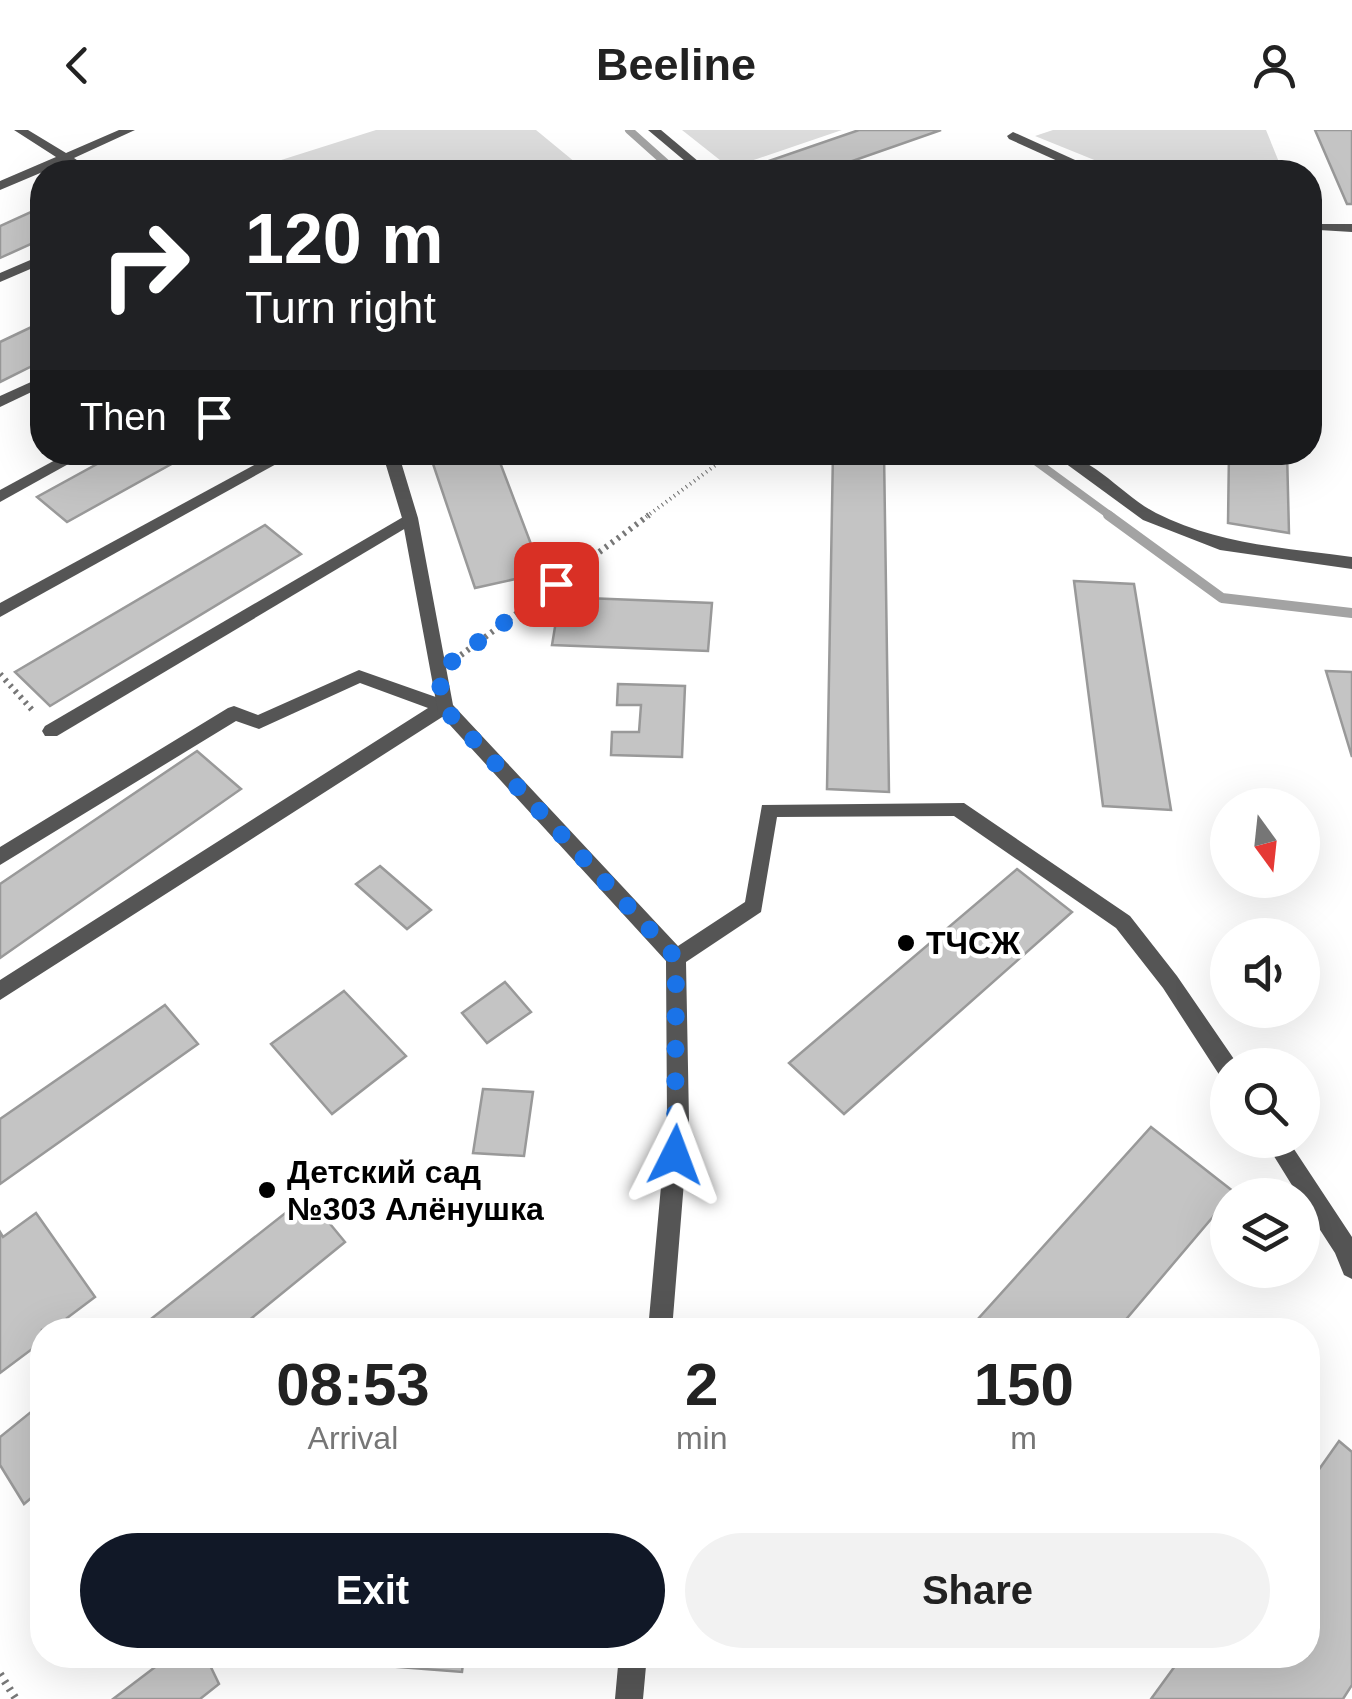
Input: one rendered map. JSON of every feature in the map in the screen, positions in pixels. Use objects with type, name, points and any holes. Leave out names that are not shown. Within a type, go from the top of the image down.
[{"type":"street","points":[[20,130],[68,160]]},
{"type":"street","points":[[60,160],[129,130]]},
{"type":"street","points":[[654,130],[690,160]]},
{"type":"street","points":[[1013,136],[1065,160]]},
{"type":"street","points":[[0,186],[30,173]]},
{"type":"street","points":[[1324,227],[1352,228]]},
{"type":"street","points":[[0,278],[30,264]]},
{"type":"street","points":[[0,402],[30,387]]},
{"type":"street","points":[[0,496],[58,465]]},
{"type":"street","points":[[0,611],[267,465]]},
{"type":"street","points":[[394,465],[410,518],[444,708]]},
{"type":"street","points":[[1076,465],[1149,516],[1226,546],[1352,563]]},
{"type":"street","points":[[51,731],[410,518]]},
{"type":"street","points":[[0,858],[234,713],[259,722],[359,676],[444,708],[676,958],[678,1120],[661,1318]]},
{"type":"street","points":[[0,991],[444,708]]},
{"type":"street","points":[[676,958],[754,906],[769,810],[957,808],[1123,922],[1215,1048]]},
{"type":"street","points":[[1287,1158],[1345,1246],[1352,1267]]},
{"type":"street","points":[[629,1699],[632,1668]]},
{"type":"path","points":[[438,672],[716,465]]},
{"type":"path","points":[[0,674],[51,731]]},
{"type":"path","points":[[0,1674],[16,1699]]},
{"type":"shaded area","points":[[376,130],[536,130],[572,160],[281,160]]},
{"type":"shaded area","points":[[682,130],[842,130],[754,160],[720,160]]},
{"type":"shaded area","points":[[1053,130],[1266,130],[1278,160],[1094,160],[1035,136]]},
{"type":"building","points":[[859,130],[941,130],[855,160],[772,160]]},
{"type":"building","points":[[1315,130],[1352,130],[1352,204],[1347,204]]},
{"type":"building","points":[[30,212],[30,244],[0,258],[0,226]]},
{"type":"building","points":[[30,328],[30,367],[0,382],[0,342]]},
{"type":"building","points":[[95,465],[170,465],[67,522],[37,497]]},
{"type":"building","points":[[433,465],[501,465],[542,573],[475,588]]},
{"type":"building","points":[[833,465],[884,465],[889,792],[827,789]]},
{"type":"building","points":[[1229,465],[1287,465],[1289,533],[1228,523]]},
{"type":"building","points":[[265,525],[301,554],[50,706],[15,672]]},
{"type":"building","points":[[1074,581],[1134,584],[1171,810],[1103,806]]},
{"type":"building","points":[[560,597],[712,603],[708,651],[552,645]]},
{"type":"building","points":[[1326,671],[1352,672],[1352,757]]},
{"type":"building","points":[[618,684],[685,686],[682,757],[611,755],[612,732],[639,732],[641,705],[617,705]]},
{"type":"building","points":[[197,751],[241,789],[0,958],[0,884]]},
{"type":"building","points":[[380,866],[431,910],[407,929],[356,884]]},
{"type":"building","points":[[1017,869],[1072,912],[844,1114],[789,1063]]},
{"type":"building","points":[[505,982],[531,1012],[487,1043],[462,1013]]},
{"type":"building","points":[[344,991],[406,1056],[332,1114],[271,1044]]},
{"type":"building","points":[[165,1005],[198,1044],[0,1184],[0,1119]]},
{"type":"building","points":[[483,1089],[533,1092],[524,1156],[473,1153]]},
{"type":"building","points":[[1151,1127],[1216,1178],[1210,1178],[1210,1220],[1127,1318],[979,1318]]},
{"type":"building","points":[[307,1196],[345,1242],[252,1318],[152,1318]]},
{"type":"building","points":[[36,1213],[95,1297],[67,1318],[30,1318],[30,1350],[0,1373],[0,1232],[3,1237]]},
{"type":"building","points":[[30,1413],[30,1499],[24,1504],[0,1465],[0,1437]]},
{"type":"building","points":[[1339,1441],[1352,1452],[1352,1685],[1343,1699],[1151,1699],[1174,1668],[1320,1668],[1320,1468]]},
{"type":"building","points":[[154,1668],[211,1668],[219,1684],[200,1699],[113,1699]]},
{"type":"building","points":[[412,1668],[462,1668],[462,1672]]},
{"type":"waterway","points":[[629,130],[663,160]]},
{"type":"waterway","points":[[1041,465],[1112,517]]},
{"type":"waterway","points":[[1108,515],[1222,598],[1352,613]]},
{"type":"place","name":"ТЧСЖ","points":[[906,943]]},
{"type":"place","name":"Детский сад №303 Алёнушка","points":[[267,1190]]},
{"type":"route","points":[[556,584],[438,672],[444,708],[676,958],[675,1155]]}]
